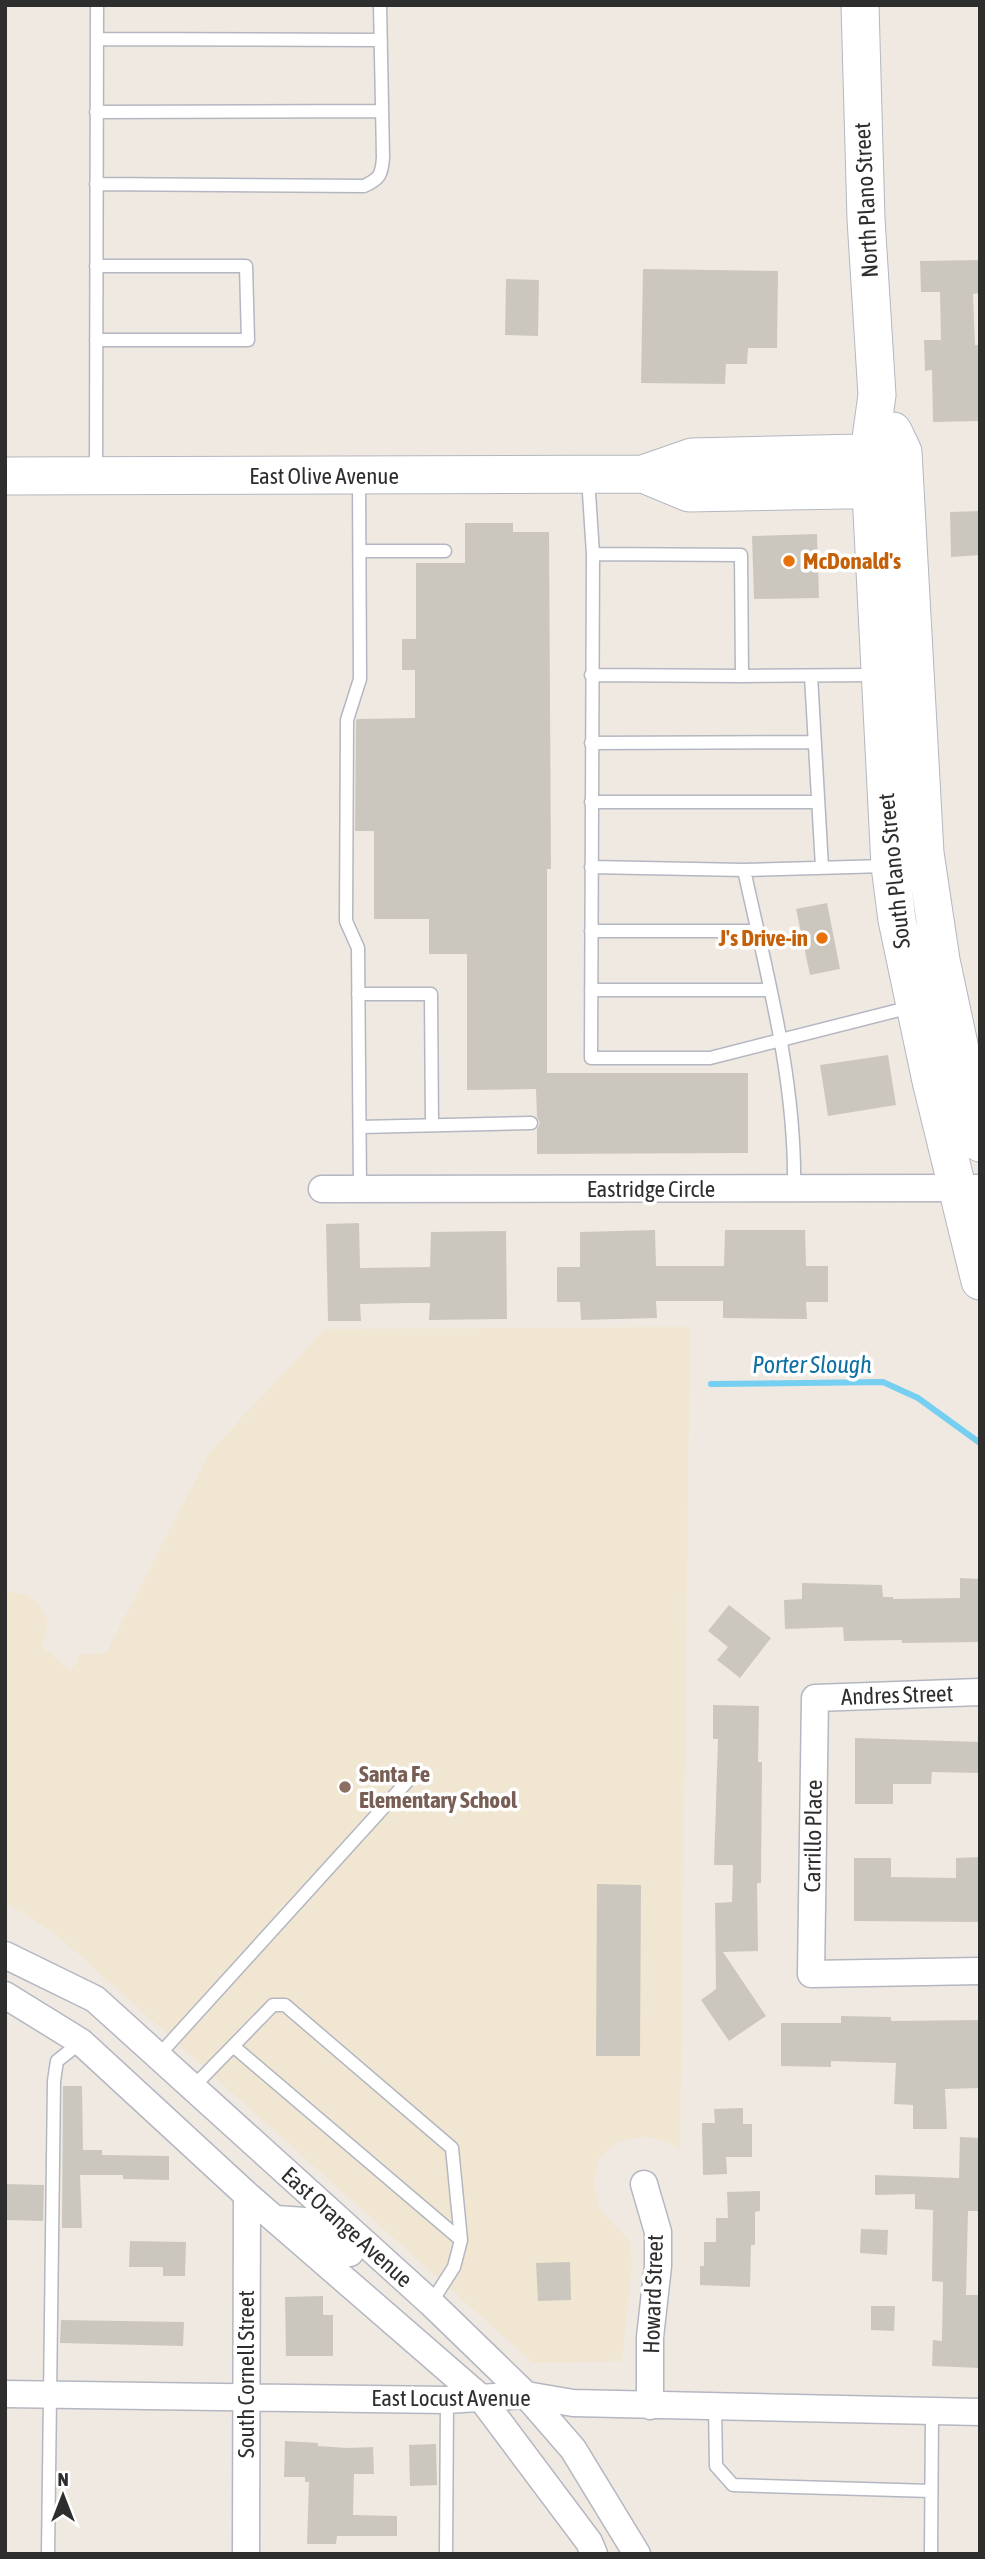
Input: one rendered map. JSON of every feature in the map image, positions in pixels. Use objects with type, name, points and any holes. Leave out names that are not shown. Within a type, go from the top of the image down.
[{"type":"main road","name":"North Plano Street","points":[[860,5],[866,219],[877,396],[886,453]]},
{"type":"main road","name":"East Olive Avenue","points":[[5,476],[643,474],[692,457],[886,453]]},
{"type":"main road","name":"South Plano Street","points":[[886,453],[922,821],[933,917],[958,1076],[980,1281]]},
{"type":"main road","name":"East Olive Avenue","points":[[643,474],[689,493],[888,490]]},
{"type":"main road","name":"South Plano Street","points":[[888,490],[880,675],[890,866],[897,920],[914,1006],[958,1076],[980,1143]]},
{"type":"main road","points":[[890,866],[908,878],[926,963],[936,975],[945,980]]},
{"type":"street","name":"Eastridge Circle","points":[[322,1189],[968,1188]]},
{"type":"street","name":"Andres Street","points":[[815,1698],[980,1692]]},
{"type":"street","name":"Carrillo Place","points":[[815,1698],[811,1974],[980,1971]]},
{"type":"street","name":"East Orange Avenue","points":[[5,1955],[95,1999],[431,2303],[526,2395],[573,2449],[637,2554]]},
{"type":"street","name":"East Orange Avenue","points":[[5,1995],[81,2042],[247,2195],[481,2398],[589,2542],[594,2554]]},
{"type":"street","name":"Howard Street","points":[[644,2185],[658,2232],[658,2266],[650,2337],[650,2406]]},
{"type":"street","name":"South Cornell Street","points":[[246,2554],[247,2195]]},
{"type":"street","points":[[275,2219],[305,2221],[325,2231],[402,2298],[417,2305],[431,2303]]},
{"type":"street","name":"East Locust Avenue","points":[[5,2394],[447,2400],[526,2395],[573,2403],[650,2406],[980,2412]]},
{"type":"lane","points":[[96,477],[97,5]]},
{"type":"lane","points":[[96,184],[364,186],[377,180],[383,172],[380,5]]},
{"type":"lane","points":[[97,39],[381,40]]},
{"type":"lane","points":[[96,112],[382,111]]},
{"type":"lane","points":[[96,266],[246,266],[248,340],[96,341]]},
{"type":"lane","points":[[588,474],[593,554],[591,1058],[710,1058],[914,1006]]},
{"type":"lane","points":[[359,475],[360,679],[347,720],[346,733],[346,921],[358,948],[360,1189]]},
{"type":"lane","points":[[360,551],[445,551]]},
{"type":"lane","points":[[593,554],[741,555],[742,676]]},
{"type":"lane","points":[[591,675],[880,675]]},
{"type":"lane","points":[[811,676],[822,867]]},
{"type":"lane","points":[[591,743],[815,742]]},
{"type":"lane","points":[[591,802],[818,802]]},
{"type":"lane","points":[[590,867],[744,870],[890,866]]},
{"type":"lane","points":[[744,870],[781,1040],[795,1142],[794,1188]]},
{"type":"lane","points":[[591,931],[757,931]]},
{"type":"lane","points":[[591,990],[770,990]]},
{"type":"lane","points":[[358,995],[431,994],[432,1125]]},
{"type":"lane","points":[[360,1127],[531,1123]]},
{"type":"lane","points":[[159,2055],[413,1775]]},
{"type":"lane","points":[[194,2086],[273,2005],[285,2005],[452,2148],[461,2240],[454,2267],[431,2303]]},
{"type":"lane","points":[[48,2554],[54,2081],[57,2062],[81,2042]]},
{"type":"lane","points":[[233,2046],[461,2240]]},
{"type":"lane","points":[[446,2554],[447,2400]]},
{"type":"lane","points":[[715,2407],[716,2466],[733,2485],[931,2491]]},
{"type":"lane","points":[[931,2554],[932,2411]]},
{"type":"shaded area","name":"Santa Fe Elementary School","points":[[690,1327],[680,2150],[651,2137],[636,2137],[618,2142],[599,2158],[594,2183],[599,2208],[630,2242],[632,2262],[622,2361],[533,2363],[56,1934],[5,1902],[5,1592],[26,1594],[37,1601],[48,1621],[42,1647],[70,1670],[77,1663],[77,1655],[106,1653],[210,1452],[325,1329]]},
{"type":"building","points":[[980,260],[980,293],[973,294],[975,345],[980,345],[980,421],[933,422],[932,370],[925,371],[924,340],[941,340],[940,292],[921,292],[920,261]]},
{"type":"building","points":[[643,269],[778,271],[777,348],[748,348],[747,364],[726,364],[725,384],[641,383]]},
{"type":"building","points":[[506,279],[539,280],[538,336],[505,335]]},
{"type":"building","points":[[980,511],[980,555],[951,557],[950,512]]},
{"type":"building","points":[[465,523],[513,523],[513,532],[549,532],[551,869],[547,869],[547,1073],[748,1073],[748,1153],[537,1154],[537,1129],[540,1123],[537,1117],[536,1089],[467,1090],[467,954],[429,954],[429,919],[374,919],[374,831],[355,831],[356,721],[415,718],[415,670],[402,670],[402,639],[416,639],[416,563],[465,563]]},
{"type":"building","points":[[817,534],[819,598],[754,599],[752,536]]},
{"type":"building","points":[[827,903],[840,969],[810,975],[796,909]]},
{"type":"building","points":[[888,1055],[896,1105],[828,1116],[820,1065]]},
{"type":"building","points":[[359,1223],[360,1268],[430,1267],[431,1232],[506,1231],[507,1319],[429,1320],[430,1303],[409,1303],[360,1304],[361,1321],[328,1321],[326,1224]]},
{"type":"building","points":[[655,1230],[656,1266],[724,1266],[725,1230],[805,1230],[806,1266],[828,1266],[828,1302],[806,1302],[807,1319],[723,1318],[723,1301],[656,1301],[657,1318],[581,1320],[580,1302],[557,1302],[557,1267],[580,1267],[580,1232]]},
{"type":"building","points":[[960,1578],[980,1579],[980,1642],[844,1641],[843,1627],[785,1629],[784,1600],[802,1599],[802,1583],[882,1585],[883,1597],[893,1599],[960,1598]]},
{"type":"building","points":[[729,1605],[771,1638],[740,1678],[717,1660],[728,1647],[708,1631]]},
{"type":"building","points":[[713,1705],[759,1706],[758,1762],[762,1762],[761,1883],[757,1883],[758,1951],[723,1952],[766,2016],[729,2041],[701,2000],[716,1989],[715,1903],[732,1902],[733,1865],[714,1865],[718,1739],[713,1739]]},
{"type":"building","points":[[855,1738],[980,1742],[980,1773],[932,1772],[931,1784],[893,1784],[893,1804],[855,1804]]},
{"type":"building","points":[[980,1857],[980,1922],[854,1921],[854,1858],[891,1858],[891,1877],[956,1878],[956,1858]]},
{"type":"building","points":[[597,1884],[641,1885],[640,2056],[596,2056]]},
{"type":"building","points":[[841,2016],[891,2017],[891,2021],[980,2020],[980,2088],[945,2089],[947,2129],[913,2129],[913,2105],[894,2104],[896,2063],[831,2061],[831,2067],[781,2066],[781,2023],[841,2023]]},
{"type":"building","points":[[63,2086],[82,2086],[83,2150],[102,2150],[102,2155],[169,2156],[169,2180],[123,2179],[123,2175],[80,2175],[82,2228],[62,2228]]},
{"type":"building","points":[[743,2108],[743,2124],[752,2124],[752,2157],[726,2157],[727,2174],[703,2175],[702,2123],[715,2123],[714,2109]]},
{"type":"building","points":[[960,2137],[980,2138],[980,2211],[968,2211],[966,2295],[980,2295],[980,2368],[932,2366],[933,2340],[942,2341],[943,2282],[932,2281],[933,2210],[915,2209],[915,2194],[875,2195],[875,2175],[959,2178]]},
{"type":"building","points":[[5,2184],[44,2185],[43,2221],[5,2220]]},
{"type":"building","points":[[760,2191],[760,2211],[755,2212],[755,2245],[751,2245],[750,2287],[700,2285],[700,2266],[704,2266],[704,2242],[716,2242],[716,2218],[728,2218],[727,2192]]},
{"type":"building","points":[[861,2229],[888,2230],[887,2255],[860,2253]]},
{"type":"building","points":[[130,2241],[186,2242],[185,2276],[163,2276],[163,2267],[129,2267]]},
{"type":"building","points":[[570,2262],[571,2300],[538,2301],[536,2263]]},
{"type":"building","points":[[323,2296],[323,2315],[333,2315],[333,2356],[286,2356],[285,2297]]},
{"type":"building","points":[[871,2306],[895,2306],[894,2331],[871,2330]]},
{"type":"building","points":[[61,2320],[184,2322],[183,2346],[60,2343]]},
{"type":"building","points":[[285,2441],[347,2448],[373,2447],[374,2474],[354,2474],[353,2515],[397,2516],[397,2536],[337,2536],[336,2544],[307,2544],[309,2482],[305,2482],[305,2477],[284,2477]]},
{"type":"building","points":[[436,2444],[437,2485],[410,2486],[409,2445]]},
{"type":"waterway","name":"Porter Slough","points":[[711,1384],[883,1382],[918,1398],[980,1443]]},
{"type":"place","name":"McDonald's","points":[[789,561]]},
{"type":"place","name":"J's Drive-in","points":[[822,938]]},
{"type":"place","name":"Santa Fe Elementary School","points":[[345,1787]]}]
